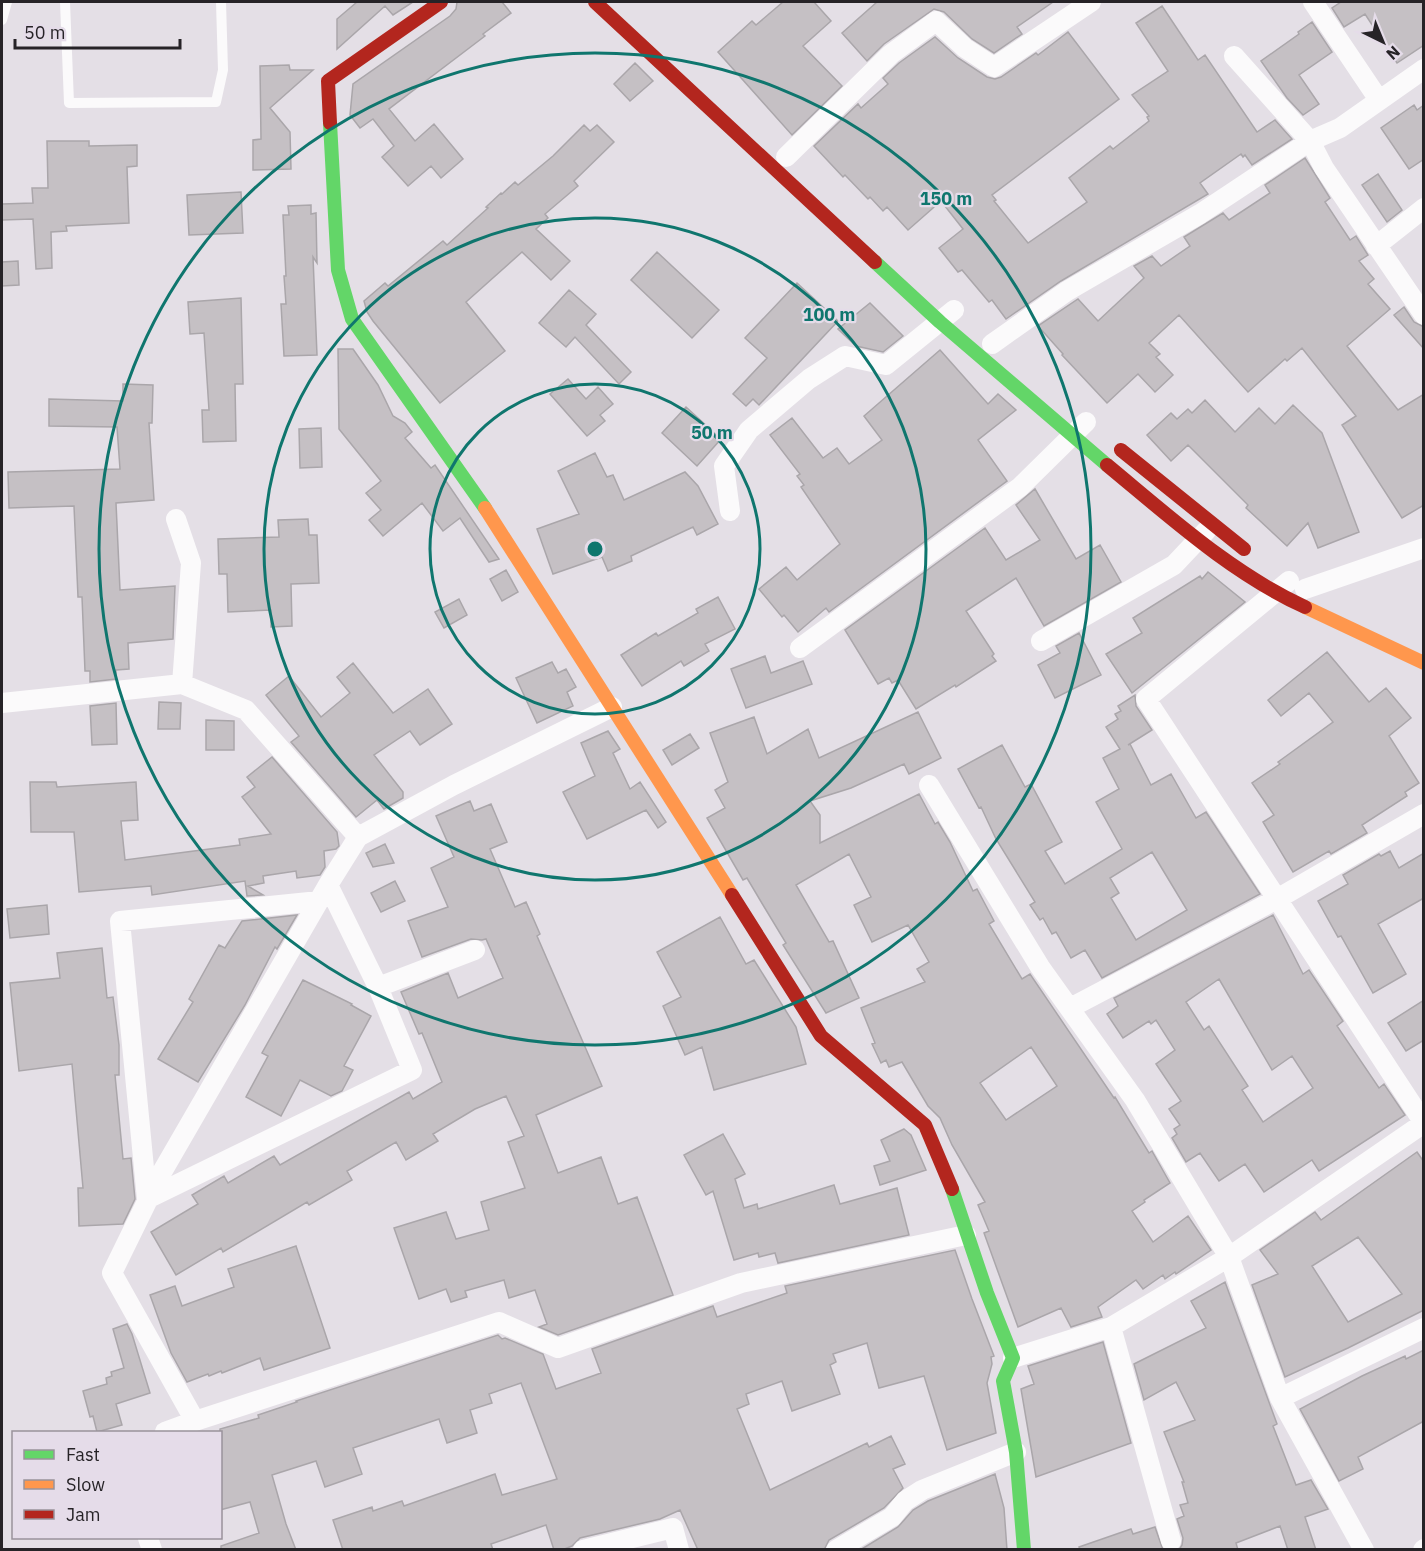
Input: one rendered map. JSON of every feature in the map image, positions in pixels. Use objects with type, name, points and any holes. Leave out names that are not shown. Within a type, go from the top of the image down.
[{"type":"street","points":[[441,2],[328,81],[338,270],[352,319],[496,523],[821,1036],[925,1125],[950,1183],[966,1234],[1013,1358],[1004,1382],[1016,1452],[1024,1550]]},
{"type":"street","points":[[595,2],[950,313],[1072,436],[1198,540],[1287,584],[1424,663]]},
{"type":"street","points":[[614,2],[640,25]]},
{"type":"street","points":[[786,157],[891,54],[936,21],[965,48],[994,67],[1091,2]]},
{"type":"street","points":[[1313,2],[1379,100]]},
{"type":"street","points":[[1234,56],[1310,141],[1324,168],[1424,315]]},
{"type":"street","points":[[992,344],[1067,291],[1200,214],[1310,141],[1340,128],[1424,69]]},
{"type":"street","points":[[1377,246],[1424,208]]},
{"type":"street","points":[[730,511],[724,466],[749,430],[809,379],[845,356],[886,365],[950,313]]},
{"type":"street","points":[[800,648],[1020,487],[1087,422]]},
{"type":"street","points":[[1113,444],[1255,558]]},
{"type":"street","points":[[176,519],[191,563],[182,684]]},
{"type":"street","points":[[1041,641],[1174,565],[1212,525]]},
{"type":"street","points":[[1013,1358],[1110,1327],[1229,1257],[1424,1123],[1146,699],[1287,584],[1424,548]]},
{"type":"street","points":[[1287,584],[1327,599]]},
{"type":"street","points":[[2,703],[182,684],[246,710],[358,837]]},
{"type":"street","points":[[195,1421],[112,1273],[147,1199],[324,893],[358,837],[454,785],[612,707]]},
{"type":"street","points":[[929,784],[1040,967],[1135,1100],[1229,1257],[1280,1398],[1364,1550]]},
{"type":"street","points":[[1070,1008],[1277,899],[1424,814]]},
{"type":"street","points":[[147,1199],[412,1070],[378,987],[324,893]]},
{"type":"street","points":[[147,1199],[120,921],[324,893]]},
{"type":"street","points":[[378,987],[476,950]]},
{"type":"street","points":[[168,1431],[499,1322],[558,1347],[741,1283],[966,1234]]},
{"type":"street","points":[[1110,1327],[1171,1541]]},
{"type":"street","points":[[1280,1398],[1424,1328]]},
{"type":"street","points":[[836,1550],[892,1517],[905,1501],[922,1490],[1016,1452]]},
{"type":"street","points":[[583,1550],[673,1528],[679,1550]]},
{"type":"lane","points":[[2,20],[6,2]]},
{"type":"lane","points":[[65,2],[69,103],[216,102],[223,70],[221,2]]},
{"type":"building","points":[[357,2],[413,2],[393,15],[385,6],[337,49],[337,19]]},
{"type":"building","points":[[457,2],[502,2],[511,13],[483,34],[485,36],[389,109],[415,141],[434,124],[463,159],[441,178],[431,166],[408,186],[382,157],[394,146],[373,119],[360,128],[350,115],[353,84],[450,16],[456,9]]},
{"type":"building","points":[[783,2],[814,2],[831,21],[803,46],[842,86],[792,135],[718,52],[752,21],[756,25]]},
{"type":"building","points":[[877,2],[1053,2],[1017,27],[1022,34],[994,53],[972,39],[944,12],[934,9],[884,44],[867,61],[842,33]]},
{"type":"building","points":[[1341,2],[1424,2],[1424,45],[1397,63],[1365,14],[1344,27],[1332,8]]},
{"type":"building","points":[[1162,6],[1198,60],[1205,55],[1257,132],[1275,120],[1292,139],[1252,165],[1245,155],[1243,157],[1241,154],[1200,183],[1208,194],[1061,281],[1006,319],[992,300],[989,302],[962,270],[958,272],[939,248],[963,229],[941,201],[908,230],[887,207],[883,211],[845,175],[843,177],[814,146],[858,104],[861,108],[888,84],[883,78],[899,63],[935,37],[958,58],[987,77],[995,79],[1036,53],[1038,55],[1068,32],[1119,99],[992,195],[996,200],[994,201],[1028,243],[1087,202],[1069,178],[1110,146],[1113,149],[1149,121],[1147,117],[1149,116],[1132,95],[1168,71],[1136,23]]},
{"type":"building","points":[[1312,22],[1332,52],[1299,75],[1319,104],[1303,115],[1287,98],[1261,61]]},
{"type":"building","points":[[635,63],[653,81],[630,101],[614,84]]},
{"type":"building","points":[[289,65],[290,70],[313,70],[270,108],[290,132],[291,169],[253,170],[253,140],[261,139],[260,66]]},
{"type":"building","points":[[1414,105],[1417,110],[1424,105],[1424,159],[1409,169],[1381,128]]},
{"type":"building","points":[[584,125],[590,131],[597,125],[614,142],[574,181],[578,186],[545,214],[548,218],[536,229],[570,261],[551,280],[522,252],[466,302],[505,351],[440,403],[373,321],[364,301],[385,283],[388,286],[443,241],[447,245],[501,193],[515,182],[518,185],[553,156]]},
{"type":"building","points":[[47,141],[89,141],[89,146],[137,145],[137,166],[127,167],[129,223],[66,226],[67,231],[51,232],[52,268],[36,269],[33,219],[2,220],[2,204],[33,203],[32,188],[48,188]]},
{"type":"building","points":[[1305,158],[1330,198],[1325,202],[1350,240],[1356,236],[1368,255],[1359,261],[1374,279],[1368,284],[1390,309],[1347,346],[1398,410],[1424,394],[1424,505],[1402,518],[1342,425],[1356,416],[1302,348],[1287,361],[1285,359],[1248,392],[1179,315],[1149,343],[1160,354],[1156,357],[1173,375],[1155,392],[1138,374],[1107,403],[1038,326],[1078,299],[1098,321],[1144,278],[1134,266],[1152,256],[1161,266],[1190,246],[1184,237],[1223,213],[1229,220],[1270,193],[1265,185]]},
{"type":"building","points":[[1378,174],[1402,210],[1387,222],[1362,185]]},
{"type":"building","points":[[241,192],[243,233],[189,235],[187,195]]},
{"type":"building","points":[[311,205],[311,214],[316,213],[317,263],[313,257],[317,355],[284,356],[281,304],[286,304],[283,215],[289,215],[288,206]]},
{"type":"building","points":[[657,252],[719,310],[692,338],[631,280]]},
{"type":"building","points":[[18,261],[19,285],[2,286],[2,262]]},
{"type":"building","points":[[797,283],[838,321],[759,405],[753,399],[746,406],[733,394],[767,358],[745,338]]},
{"type":"building","points":[[569,290],[596,314],[586,325],[631,372],[619,384],[575,337],[566,347],[539,323]]},
{"type":"building","points":[[241,298],[243,384],[235,384],[236,441],[203,442],[202,410],[209,410],[204,333],[190,334],[188,302]]},
{"type":"building","points":[[870,303],[903,336],[883,352],[856,346],[838,329]]},
{"type":"building","points":[[1404,307],[1414,322],[1424,327],[1424,349],[1394,315]]},
{"type":"building","points":[[338,349],[353,349],[378,385],[393,416],[405,423],[412,432],[405,438],[431,468],[435,465],[499,559],[489,562],[460,518],[443,531],[422,503],[383,536],[369,520],[381,510],[366,493],[381,481],[339,429]]},
{"type":"building","points":[[940,350],[988,404],[998,394],[1016,410],[978,440],[1007,481],[829,612],[826,608],[798,632],[759,589],[786,567],[797,580],[840,544],[801,487],[804,485],[797,476],[800,474],[770,435],[792,418],[823,458],[837,448],[849,464],[882,440],[864,416]]},
{"type":"building","points":[[568,379],[586,399],[598,387],[613,404],[600,415],[605,421],[587,436],[550,394]]},
{"type":"building","points":[[123,384],[153,385],[152,423],[149,423],[154,500],[116,503],[120,590],[175,586],[173,639],[128,643],[129,669],[116,670],[116,679],[90,682],[90,671],[85,671],[82,597],[78,597],[74,506],[9,508],[8,472],[120,469],[117,427],[49,426],[49,399],[123,401]]},
{"type":"building","points":[[1205,400],[1235,432],[1259,408],[1275,424],[1293,405],[1322,433],[1359,532],[1318,548],[1308,523],[1287,546],[1246,508],[1248,505],[1188,445],[1171,461],[1147,435],[1171,413],[1177,419],[1188,409],[1192,413]]},
{"type":"building","points":[[686,407],[721,439],[697,466],[662,433]]},
{"type":"building","points":[[321,428],[322,467],[300,468],[299,429]]},
{"type":"building","points":[[595,453],[607,477],[613,475],[624,500],[685,472],[698,486],[718,524],[697,535],[693,527],[631,556],[632,561],[608,571],[602,557],[553,574],[537,529],[579,514],[558,471]]},
{"type":"building","points":[[1035,489],[1076,559],[1100,545],[1121,582],[1044,626],[1016,578],[966,611],[994,654],[992,656],[996,661],[916,709],[898,680],[892,683],[889,678],[878,684],[845,630],[985,528],[1006,560],[1040,540],[1016,505]]},
{"type":"building","points":[[308,519],[309,535],[317,535],[319,583],[291,584],[292,626],[271,627],[271,610],[228,612],[227,574],[219,574],[218,539],[279,537],[278,520]]},
{"type":"building","points":[[506,570],[518,592],[502,601],[490,579]]},
{"type":"building","points":[[1208,572],[1245,602],[1132,693],[1106,654],[1142,633],[1133,618],[1200,576],[1202,579]]},
{"type":"building","points":[[718,597],[735,629],[705,644],[709,651],[684,666],[681,661],[642,686],[621,655],[656,633],[658,636],[698,613],[696,609]]},
{"type":"building","points":[[459,599],[467,615],[444,628],[435,612]]},
{"type":"building","points":[[1079,633],[1101,675],[1055,698],[1038,665],[1060,653],[1056,646]]},
{"type":"building","points":[[1327,652],[1369,702],[1386,688],[1411,718],[1389,736],[1419,783],[1405,792],[1407,796],[1362,825],[1367,833],[1293,872],[1263,822],[1274,815],[1252,783],[1333,722],[1309,693],[1281,716],[1268,700]]},
{"type":"building","points":[[765,656],[771,673],[803,661],[812,684],[746,708],[731,669]]},
{"type":"building","points":[[552,662],[558,673],[566,669],[576,687],[567,692],[573,706],[537,723],[516,678]]},
{"type":"building","points":[[353,663],[393,713],[428,689],[452,724],[420,745],[410,731],[374,755],[403,792],[403,798],[384,809],[377,800],[356,817],[291,742],[299,736],[266,695],[289,676],[321,717],[350,693],[337,677]]},
{"type":"building","points":[[1135,695],[1136,706],[1152,730],[1128,745],[1130,744],[1151,785],[1171,774],[1196,818],[1206,812],[1260,894],[1102,978],[1085,950],[1071,958],[1056,932],[1052,934],[1043,918],[1040,920],[1030,905],[1035,902],[996,839],[981,807],[979,808],[958,769],[1002,745],[1025,787],[1031,784],[1062,842],[1045,851],[1065,884],[1122,849],[1096,802],[1119,789],[1103,758],[1120,749],[1106,727],[1118,719],[1115,714],[1121,711],[1118,706]],"holes":[[[1152,852],[1187,910],[1136,940],[1111,898],[1119,893],[1110,878]]]},
{"type":"building","points":[[159,702],[181,703],[180,729],[158,729]]},
{"type":"building","points":[[116,703],[117,744],[92,745],[90,706]]},
{"type":"building","points":[[918,712],[941,758],[909,774],[904,764],[851,788],[810,801],[820,815],[820,843],[919,794],[935,824],[938,822],[950,842],[973,891],[977,889],[994,921],[989,924],[1022,979],[1030,974],[1115,1097],[1149,1153],[1152,1151],[1170,1183],[1132,1211],[1153,1242],[1188,1216],[1211,1250],[1176,1274],[1175,1272],[1165,1279],[1163,1275],[1143,1289],[1136,1280],[1098,1307],[1102,1317],[1071,1327],[1061,1308],[1018,1327],[984,1233],[989,1231],[978,1205],[985,1202],[952,1145],[940,1118],[928,1106],[902,1062],[889,1067],[886,1060],[881,1063],[872,1044],[875,1043],[861,1008],[925,982],[917,969],[929,962],[908,925],[872,942],[854,905],[871,897],[849,854],[796,885],[829,942],[833,941],[859,998],[826,1013],[783,945],[786,943],[747,878],[743,880],[707,818],[725,808],[715,790],[728,782],[710,733],[754,717],[767,754],[808,729],[819,758]],"holes":[[[1031,1047],[1057,1086],[1006,1120],[980,1083]]]},
{"type":"building","points":[[206,720],[234,721],[234,750],[206,750]]},
{"type":"building","points":[[608,731],[620,749],[613,753],[630,789],[640,782],[666,822],[658,828],[646,810],[587,839],[563,792],[595,776],[581,743]]},
{"type":"building","points":[[690,734],[699,748],[672,765],[663,750]]},
{"type":"building","points":[[272,757],[337,832],[339,846],[336,849],[324,851],[325,867],[320,875],[297,878],[296,871],[263,876],[264,883],[248,886],[263,895],[247,896],[245,881],[152,895],[151,886],[79,892],[74,832],[31,832],[30,782],[56,782],[57,787],[136,782],[138,820],[121,821],[125,860],[240,845],[239,839],[271,834],[242,797],[255,787],[247,777]]},
{"type":"building","points":[[470,801],[474,811],[491,804],[507,842],[490,849],[515,907],[526,902],[540,934],[537,936],[602,1086],[536,1115],[558,1173],[601,1157],[618,1204],[637,1197],[673,1295],[558,1335],[539,1327],[547,1324],[535,1290],[509,1298],[504,1280],[465,1291],[467,1297],[451,1302],[446,1289],[419,1299],[394,1228],[446,1212],[456,1239],[489,1230],[481,1202],[525,1188],[508,1142],[524,1136],[506,1096],[475,1109],[433,1134],[438,1141],[406,1160],[396,1142],[347,1171],[352,1180],[309,1205],[307,1202],[223,1252],[221,1248],[176,1275],[151,1232],[198,1204],[192,1195],[224,1176],[228,1183],[274,1156],[280,1165],[409,1092],[413,1099],[442,1082],[422,1033],[419,1034],[401,992],[448,973],[458,998],[503,978],[486,939],[471,939],[422,957],[408,921],[448,907],[431,868],[454,857],[436,816]]},
{"type":"building","points":[[385,844],[394,863],[373,867],[366,853]]},
{"type":"building","points":[[1390,851],[1399,868],[1424,853],[1424,898],[1378,924],[1406,974],[1373,993],[1318,901],[1348,884],[1343,875],[1379,854],[1381,856]]},
{"type":"building","points":[[395,881],[405,901],[381,912],[371,893]]},
{"type":"building","points":[[47,905],[49,934],[10,938],[7,909]]},
{"type":"building","points":[[297,915],[277,949],[275,947],[245,1005],[198,1082],[158,1059],[193,1002],[189,999],[219,945],[225,948],[242,921]]},
{"type":"building","points":[[1273,915],[1303,974],[1309,970],[1343,1021],[1337,1026],[1379,1088],[1384,1084],[1405,1115],[1319,1171],[1312,1160],[1264,1192],[1245,1164],[1219,1181],[1200,1153],[1186,1162],[1172,1138],[1177,1134],[1174,1129],[1180,1125],[1169,1109],[1181,1101],[1156,1064],[1175,1050],[1156,1020],[1151,1024],[1149,1021],[1123,1038],[1107,1014],[1118,1006],[1114,998]],"holes":[[[1219,979],[1272,1070],[1292,1056],[1313,1088],[1263,1122],[1242,1090],[1248,1086],[1209,1026],[1204,1030],[1186,1002]]]},
{"type":"building","points":[[720,917],[746,964],[754,960],[796,1027],[806,1064],[714,1090],[702,1047],[685,1055],[663,1006],[681,997],[657,952]]},
{"type":"building","points":[[102,948],[107,998],[113,997],[119,1045],[119,1075],[115,1075],[123,1159],[131,1158],[135,1199],[123,1224],[79,1226],[78,1188],[83,1188],[72,1064],[19,1071],[10,983],[60,978],[57,953]]},
{"type":"building","points":[[303,980],[371,1016],[344,1066],[353,1070],[342,1091],[331,1096],[300,1080],[281,1116],[246,1097],[268,1056],[262,1053]]},
{"type":"building","points":[[1424,1000],[1424,1040],[1406,1051],[1388,1023]]},
{"type":"building","points":[[904,1129],[911,1135],[926,1170],[880,1185],[874,1166],[890,1161],[881,1140]]},
{"type":"building","points":[[723,1134],[745,1174],[735,1179],[744,1208],[757,1204],[758,1209],[834,1185],[840,1204],[897,1188],[909,1235],[778,1263],[775,1253],[759,1257],[758,1253],[734,1260],[713,1191],[706,1195],[684,1155]]},
{"type":"building","points":[[1417,1152],[1424,1162],[1424,1310],[1285,1377],[1252,1285],[1278,1274],[1260,1250],[1315,1212],[1321,1220]],"holes":[[[1358,1237],[1402,1294],[1348,1322],[1312,1266]]]},
{"type":"building","points":[[296,1246],[330,1348],[264,1370],[260,1358],[222,1373],[221,1371],[209,1376],[208,1374],[187,1382],[171,1353],[150,1295],[175,1286],[182,1306],[234,1287],[228,1269]]},
{"type":"building","points":[[955,1250],[994,1356],[991,1357],[992,1364],[987,1383],[996,1433],[947,1450],[924,1376],[879,1388],[867,1343],[833,1354],[836,1362],[830,1365],[840,1394],[792,1411],[782,1381],[746,1394],[749,1404],[737,1409],[770,1490],[867,1443],[869,1447],[891,1436],[905,1464],[893,1469],[903,1488],[884,1508],[829,1540],[824,1550],[698,1550],[680,1510],[660,1519],[580,1538],[572,1546],[562,1550],[554,1550],[546,1525],[491,1544],[493,1550],[343,1550],[333,1520],[372,1507],[373,1511],[402,1501],[404,1506],[495,1474],[502,1495],[557,1479],[521,1383],[489,1394],[492,1403],[470,1410],[477,1433],[447,1443],[439,1419],[353,1448],[362,1474],[325,1487],[316,1461],[272,1475],[296,1550],[221,1550],[221,1546],[259,1533],[250,1502],[222,1509],[222,1431],[220,1429],[259,1418],[258,1415],[296,1401],[498,1335],[502,1339],[505,1338],[543,1354],[556,1389],[601,1373],[592,1349],[713,1306],[717,1317],[787,1293],[785,1286]]},
{"type":"building","points":[[1225,1282],[1277,1424],[1273,1426],[1296,1485],[1311,1480],[1328,1509],[1305,1517],[1316,1550],[1288,1550],[1280,1526],[1236,1543],[1238,1550],[1179,1550],[1183,1538],[1177,1519],[1184,1516],[1180,1505],[1188,1503],[1182,1482],[1184,1482],[1164,1432],[1195,1420],[1176,1382],[1144,1400],[1134,1364],[1206,1328],[1191,1301]]},
{"type":"building","points":[[127,1324],[150,1393],[116,1404],[122,1425],[97,1431],[93,1416],[90,1417],[83,1391],[107,1384],[106,1378],[112,1376],[111,1372],[124,1368],[113,1329]]},
{"type":"building","points":[[1103,1342],[1131,1443],[1036,1477],[1021,1389],[1034,1384],[1028,1366]]},
{"type":"building","points":[[1424,1350],[1424,1421],[1358,1457],[1363,1469],[1339,1481],[1300,1409],[1362,1376],[1405,1356],[1406,1359]]},
{"type":"building","points":[[995,1474],[1004,1508],[1007,1550],[860,1550],[898,1527],[913,1510],[928,1501]]},
{"type":"building","points":[[1155,1527],[1163,1550],[1080,1550],[1079,1547],[1131,1529],[1133,1534]]},
{"type":"traffic: fast","points":[[330,123],[338,270],[352,319],[485,508]]},
{"type":"traffic: fast","points":[[875,262],[940,322],[1107,465]]},
{"type":"traffic: fast","points":[[952,1189],[987,1293],[1013,1358],[1003,1381],[1016,1452],[1024,1550]]},
{"type":"traffic: slow","points":[[485,508],[732,895]]},
{"type":"traffic: slow","points":[[1305,607],[1424,663]]},
{"type":"traffic: jam","points":[[330,123],[328,81],[441,2]]},
{"type":"traffic: jam","points":[[595,2],[875,262]]},
{"type":"traffic: jam","points":[[1121,450],[1244,549]]},
{"type":"traffic: jam","points":[[1107,465],[1226,561],[1305,607]]},
{"type":"traffic: jam","points":[[732,895],[821,1036],[925,1125],[952,1189]]}]
